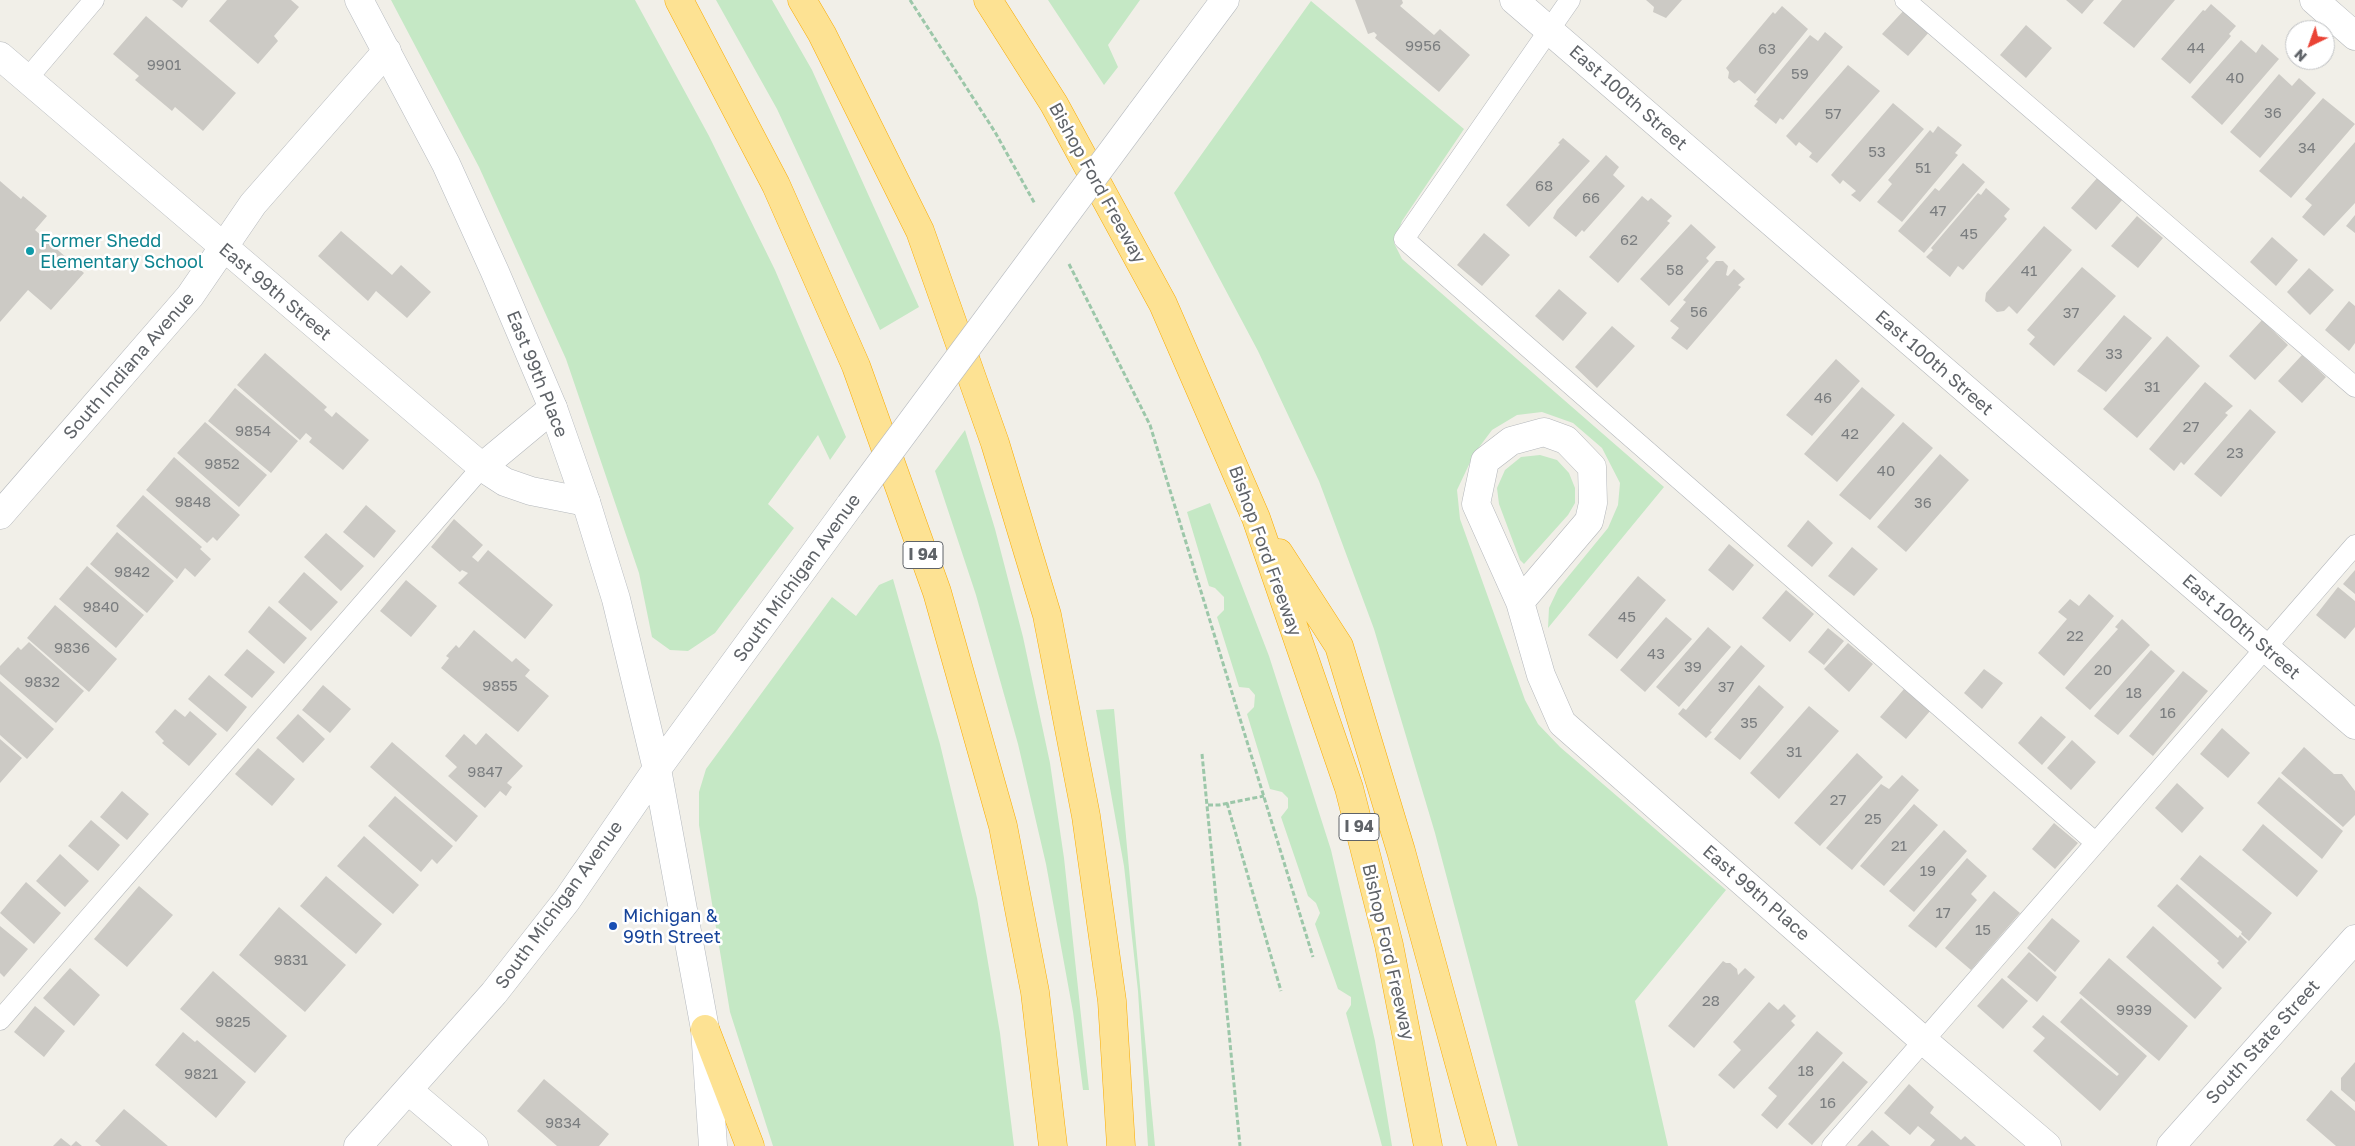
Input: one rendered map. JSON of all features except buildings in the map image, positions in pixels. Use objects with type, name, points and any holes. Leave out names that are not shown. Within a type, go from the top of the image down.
[{"type":"highway","name":"I 94","points":[[679,0],[776,185],[856,366],[937,592],[1003,826],[1035,992],[1053,1146]]},
{"type":"highway","points":[[802,0],[822,34],[920,231],[995,443],[1047,615],[1086,816],[1112,1001],[1121,1146]]},
{"type":"highway","name":"Bishop Ford Freeway","points":[[988,0],[1054,104],[1163,304],[1256,518],[1349,788],[1389,945],[1428,1146]]},
{"type":"highway","points":[[1256,518],[1339,646],[1401,851],[1482,1146]]},
{"type":"highway","points":[[705,1029],[750,1146]]},
{"type":"street","name":"East 99th Place","points":[[359,0],[446,164],[495,272],[553,408],[586,502],[616,599],[657,769],[705,1029],[713,1146]]},
{"type":"street","name":"South Michigan Avenue","points":[[358,1146],[409,1091],[494,993],[567,900],[657,769],[850,505],[1225,0]]},
{"type":"street","name":"East 100th Street","points":[[1514,0],[2355,725]]},
{"type":"street","points":[[2314,0],[2355,36]]},
{"type":"street","name":"South Indiana Avenue","points":[[0,515],[190,296],[253,204],[387,51]]},
{"type":"street","name":"East 99th Street","points":[[0,56],[222,248],[482,467],[506,482],[531,491],[586,502]]},
{"type":"street","points":[[482,467],[553,408]]},
{"type":"street","name":"East 99th Place","points":[[1520,602],[1589,521],[1593,503],[1592,467],[1566,440],[1544,432],[1511,441],[1485,461],[1476,504],[1520,602],[1541,675],[1562,723],[1924,1041],[2047,1146]]},
{"type":"street","name":"South State Street","points":[[2171,1146],[2355,939]]},
{"type":"street","points":[[409,1091],[474,1146]]},
{"type":"lane","points":[[26,79],[94,0]]},
{"type":"lane","points":[[1570,0],[1404,240],[2096,843]]},
{"type":"lane","points":[[1905,0],[2355,387]]},
{"type":"lane","points":[[0,1020],[482,467]]},
{"type":"lane","points":[[1832,1146],[2355,546]]},
{"type":"path","points":[[910,0],[995,132],[1037,207]]},
{"type":"path","points":[[1065,257],[1150,425],[1313,957]]},
{"type":"path","points":[[1202,754],[1240,1146]]},
{"type":"path","points":[[1208,805],[1264,796]]},
{"type":"path","points":[[1226,803],[1281,991]]},
{"type":"green space","points":[[391,0],[635,0],[709,136],[775,270],[846,437],[830,460],[818,435],[768,504],[794,528],[715,633],[688,651],[670,650],[652,637],[639,573],[566,359],[479,167]]},
{"type":"green space","points":[[716,0],[772,0],[812,70],[919,307],[880,330],[777,109]]},
{"type":"green space","points":[[1048,0],[1140,0],[1108,45],[1118,67],[1104,85]]},
{"type":"green space","points":[[1311,1],[1464,129],[1402,221],[1394,243],[1402,259],[1664,487],[1548,628],[1549,608],[1558,589],[1608,528],[1618,505],[1620,483],[1602,448],[1573,423],[1542,412],[1517,415],[1492,430],[1474,454],[1457,490],[1460,519],[1525,700],[1538,724],[1560,747],[1726,890],[1635,1001],[1668,1146],[1518,1146],[1435,833],[1374,629],[1319,481],[1258,351],[1174,193]]},
{"type":"green space","points":[[965,430],[995,529],[1023,637],[1050,763],[1064,858],[1089,1090],[1083,1090],[1073,1012],[1046,864],[1018,744],[976,595],[935,471]]},
{"type":"green space","points":[[1540,455],[1557,460],[1569,473],[1575,488],[1575,503],[1568,515],[1524,564],[1520,560],[1499,504],[1497,488],[1505,470],[1521,457]]},
{"type":"green space","points":[[1210,503],[1269,656],[1331,850],[1375,1041],[1392,1146],[1382,1146],[1346,1013],[1351,1005],[1351,997],[1338,989],[1315,924],[1320,913],[1316,903],[1308,896],[1281,817],[1288,808],[1288,798],[1282,792],[1270,789],[1247,714],[1254,707],[1255,695],[1249,688],[1239,687],[1217,617],[1224,610],[1224,597],[1215,588],[1209,586],[1187,512]]},
{"type":"green space","points":[[893,579],[940,744],[977,898],[1000,1033],[1014,1146],[773,1146],[730,1012],[699,825],[699,792],[706,769],[832,597],[856,616],[879,585]]},
{"type":"green space","points":[[1114,709],[1155,1146],[1148,1146],[1138,991],[1124,866],[1096,710]]},
{"type":"place","name":"Former Shedd Elementary School","points":[[30,251]]},
{"type":"place","name":"Michigan & 99th Street","points":[[613,926]]}]
